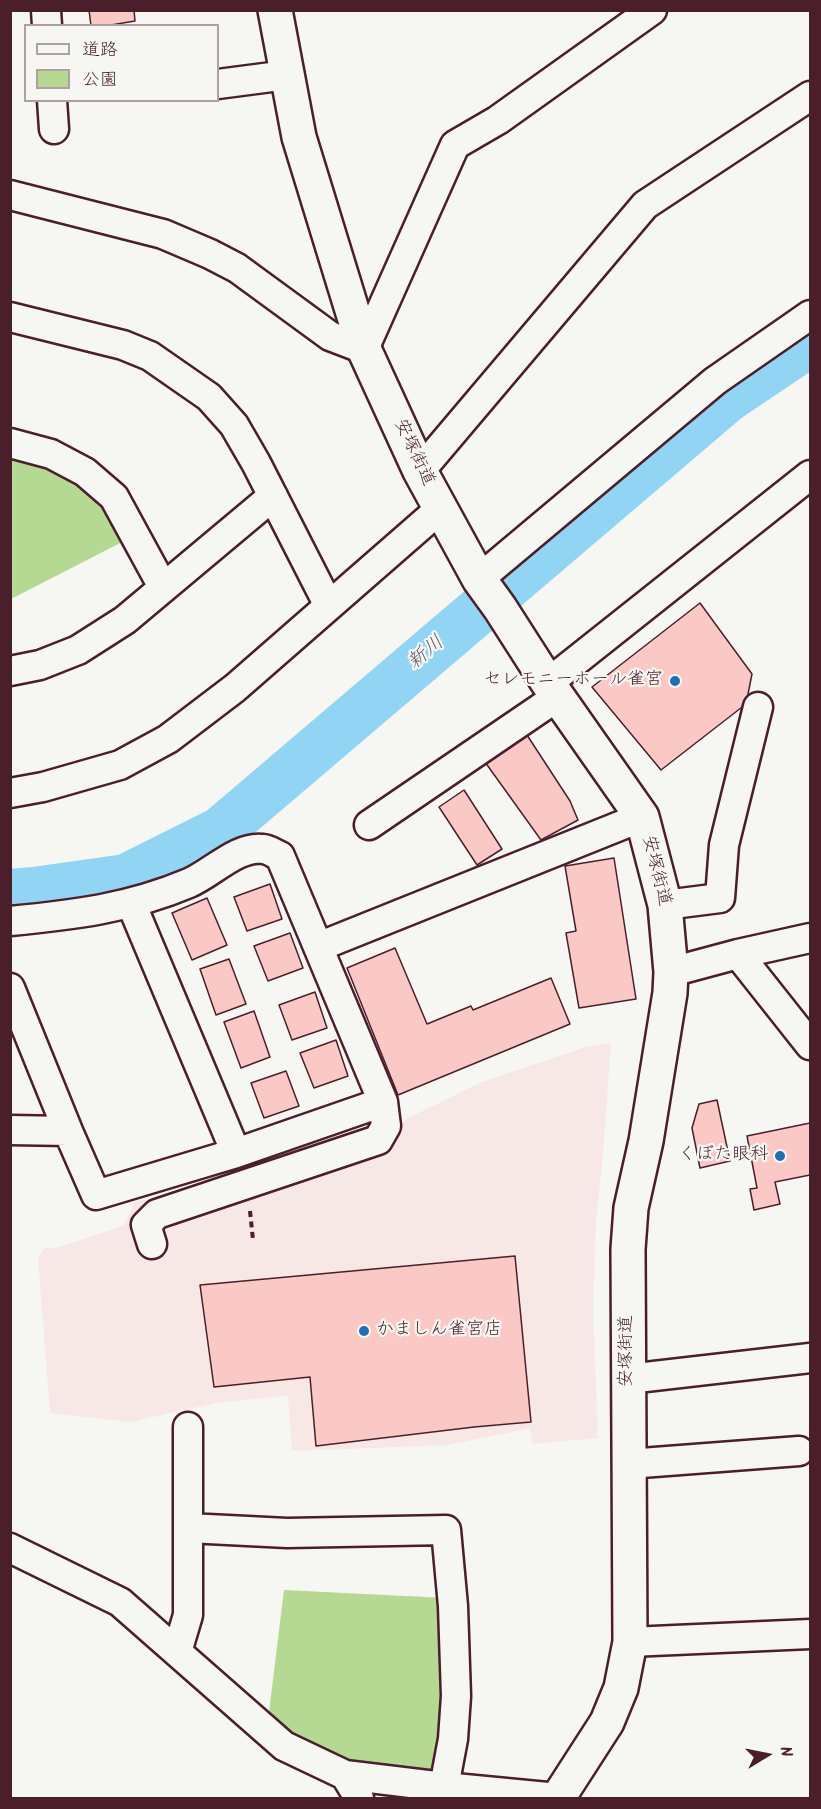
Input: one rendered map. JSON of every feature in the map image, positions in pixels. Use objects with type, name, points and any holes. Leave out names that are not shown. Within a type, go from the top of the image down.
[{"type":"main road","name":"安塚街道","points":[[275,10],[299,137],[364,349],[420,471],[489,592],[552,690],[642,817],[665,904],[671,972],[670,993],[646,1141],[631,1208],[628,1249],[630,1642],[621,1688],[607,1722],[558,1798]]},
{"type":"street","points":[[10,195],[163,234],[210,254],[237,268],[330,336],[364,349],[455,145],[498,120],[652,10]]},
{"type":"street","points":[[219,84],[287,75]]},
{"type":"street","points":[[420,471],[645,205],[810,96]]},
{"type":"street","points":[[52,102],[54,129]]},
{"type":"street","points":[[10,317],[123,345],[150,356],[209,397],[234,425],[256,463],[329,606]]},
{"type":"street","points":[[489,592],[715,381],[807,326]]},
{"type":"street","points":[[10,443],[59,458],[85,472],[114,497],[163,587]]},
{"type":"street","points":[[369,825],[552,690],[810,475]]},
{"type":"street","points":[[10,671],[40,665],[78,650],[125,620],[273,496]]},
{"type":"street","points":[[10,793],[43,787],[120,765],[168,739],[236,688],[440,509]]},
{"type":"street","points":[[665,904],[720,898],[724,845],[758,707]]},
{"type":"street","points":[[318,947],[642,817]]},
{"type":"street","points":[[10,921],[77,915],[131,903],[192,882],[241,852],[263,849],[280,856],[383,1102],[386,1126],[378,1140],[157,1214],[146,1225],[152,1244]]},
{"type":"street","points":[[131,903],[236,1153]]},
{"type":"street","points":[[671,972],[810,938]]},
{"type":"street","points":[[738,954],[810,1045]]},
{"type":"street","points":[[10,988],[96,1195],[236,1153],[383,1102]]},
{"type":"street","points":[[10,1130],[68,1131]]},
{"type":"street","points":[[628,1378],[810,1358]]},
{"type":"street","points":[[177,1652],[188,1615],[188,1427]]},
{"type":"street","points":[[628,1464],[798,1451]]},
{"type":"street","points":[[188,1528],[287,1533],[446,1530],[453,1606],[456,1696],[453,1739],[444,1787]]},
{"type":"street","points":[[10,1548],[120,1602],[284,1746],[352,1787],[444,1787],[558,1798]]},
{"type":"street","points":[[630,1642],[810,1634]]},
{"type":"path","points":[[251,1217],[253,1240]]},
{"type":"shaded area","points":[[611,1043],[596,1223],[593,1309],[598,1438],[532,1444],[530,1428],[449,1445],[292,1451],[288,1396],[221,1402],[130,1422],[50,1413],[38,1258],[45,1248],[56,1248],[123,1226],[136,1201],[279,1185],[389,1145],[406,1119],[482,1082],[586,1047]]},
{"type":"green space","points":[[11,455],[53,469],[82,489],[108,510],[126,540],[11,599]]},
{"type":"green space","points":[[284,1590],[446,1598],[450,1690],[437,1776],[325,1756],[268,1720]]},
{"type":"building","points":[[89,10],[134,10],[135,21],[91,24]]},
{"type":"building","name":"セレモニーホール雀宮","points":[[700,603],[752,674],[746,704],[661,770],[592,687]]},
{"type":"building","points":[[527,735],[570,801],[578,820],[541,840],[485,762]]},
{"type":"building","points":[[464,790],[502,849],[477,865],[439,807]]},
{"type":"building","points":[[614,858],[636,999],[579,1008],[566,933],[576,931],[565,866]]},
{"type":"building","points":[[270,884],[282,919],[247,931],[234,897]]},
{"type":"building","points":[[207,898],[227,945],[192,960],[172,913]]},
{"type":"building","points":[[290,933],[303,968],[268,981],[254,946]]},
{"type":"building","points":[[395,948],[427,1024],[471,1006],[473,1010],[551,978],[570,1024],[398,1095],[347,968]]},
{"type":"building","points":[[229,959],[246,1004],[216,1015],[200,969]]},
{"type":"building","points":[[315,992],[327,1028],[292,1040],[279,1005]]},
{"type":"building","points":[[254,1011],[270,1057],[241,1068],[224,1022]]},
{"type":"building","points":[[336,1040],[348,1076],[314,1088],[300,1053]]},
{"type":"building","points":[[286,1071],[299,1106],[264,1118],[251,1083]]},
{"type":"building","points":[[717,1100],[730,1161],[700,1168],[692,1128],[699,1104]]},
{"type":"building","name":"くぼた眼科","points":[[810,1123],[810,1175],[775,1182],[780,1204],[754,1210],[750,1189],[757,1188],[747,1136]]},
{"type":"building","name":"かましん雀宮店","points":[[515,1256],[531,1422],[316,1446],[310,1377],[214,1387],[200,1285]]},
{"type":"waterway","name":"新川","points":[[10,893],[126,878],[220,831],[728,398],[810,343]]},
{"type":"place","name":"セレモニーホール雀宮","points":[[675,681]]},
{"type":"place","name":"くぼた眼科","points":[[780,1156]]},
{"type":"place","name":"かましん雀宮店","points":[[364,1331]]}]
